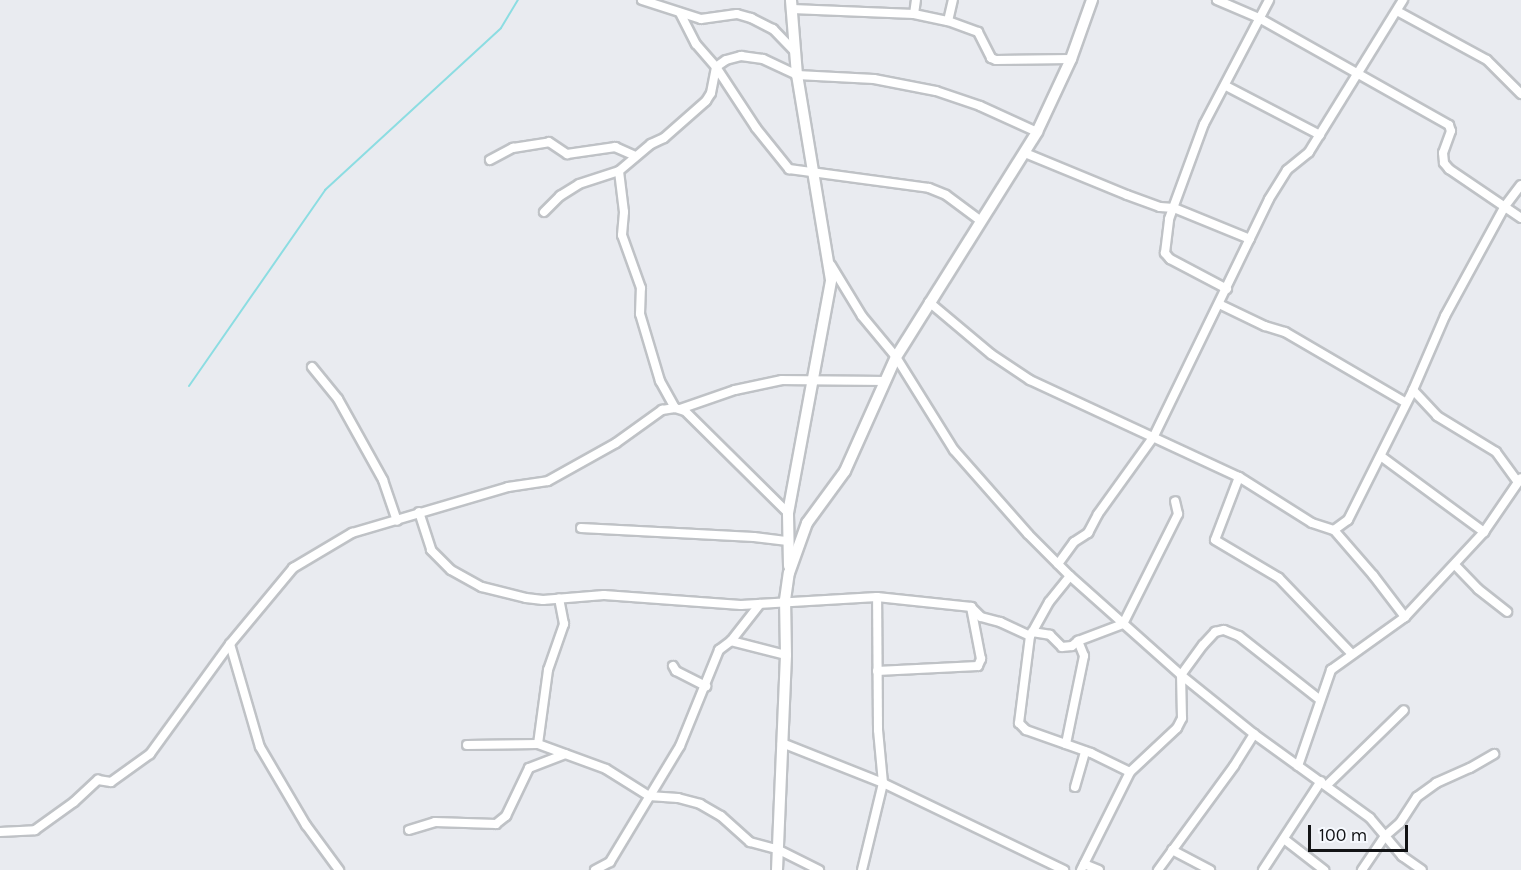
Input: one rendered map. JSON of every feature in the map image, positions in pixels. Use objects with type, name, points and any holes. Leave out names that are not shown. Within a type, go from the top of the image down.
[{"type":"street","points":[[642,0],[702,20],[737,14],[751,18],[773,29],[795,52]]},
{"type":"street","points":[[914,14],[916,0]]},
{"type":"street","points":[[948,21],[953,0]]},
{"type":"street","points":[[789,573],[807,523],[845,471],[883,381],[896,357],[1037,132],[1071,59],[1092,0]]},
{"type":"street","points":[[1218,0],[1259,18],[1449,125],[1451,131],[1443,153],[1449,169],[1521,218]]},
{"type":"street","points":[[1227,289],[1170,259],[1166,253],[1169,219],[1204,124],[1226,86],[1269,0]]},
{"type":"street","points":[[1058,564],[1074,542],[1088,533],[1098,514],[1154,436],[1250,239],[1287,170],[1309,152],[1403,0]]},
{"type":"street","points":[[777,870],[786,655],[785,600],[789,573],[788,513],[831,280],[816,174],[797,75],[791,5],[914,14],[948,21],[978,32],[991,58],[996,60],[1071,59]]},
{"type":"street","points":[[1397,11],[1487,60],[1521,94]]},
{"type":"street","points":[[680,13],[696,44],[716,67],[756,128],[789,169],[929,188],[946,195],[981,221]]},
{"type":"street","points":[[544,212],[560,196],[579,184],[619,171],[635,156],[664,138],[706,101],[711,93],[716,67],[726,60],[741,56],[763,59],[797,75],[874,79],[936,91],[980,106],[1037,132]]},
{"type":"street","points":[[1226,86],[1320,135]]},
{"type":"street","points":[[490,160],[513,148],[549,142],[553,142],[567,154],[615,147],[635,156]]},
{"type":"street","points":[[1025,153],[1160,207],[1174,207],[1250,239]]},
{"type":"street","points":[[619,171],[624,212],[622,235],[641,288],[640,314],[660,381],[677,409],[788,513]]},
{"type":"street","points":[[1334,530],[1348,520],[1382,457],[1445,316],[1505,206],[1521,185]]},
{"type":"street","points":[[830,264],[862,316],[896,357],[954,450],[1058,564],[1181,675],[1254,734],[1370,818],[1402,856],[1422,870]]},
{"type":"street","points":[[929,302],[992,354],[1030,380],[1239,477],[1312,523],[1334,530],[1405,617]]},
{"type":"street","points":[[1219,304],[1265,326],[1285,332],[1405,402]]},
{"type":"street","points":[[312,367],[338,399],[383,480],[397,521]]},
{"type":"street","points":[[0,832],[35,830],[74,802],[98,780],[111,782],[150,754],[230,644],[293,568],[352,533],[508,487],[548,481],[616,443],[662,410],[677,409],[735,390],[782,380],[883,381]]},
{"type":"street","points":[[1298,766],[1330,670],[1405,617],[1484,532],[1520,480],[1496,452],[1437,416],[1413,390]]},
{"type":"street","points":[[1382,457],[1484,532]]},
{"type":"street","points":[[1239,477],[1215,540],[1279,578],[1352,654]]},
{"type":"street","points":[[419,512],[431,550],[435,557],[451,570],[482,587],[526,598],[543,600],[604,595],[760,604],[785,600],[878,597],[971,607],[981,617],[1031,634],[1050,635],[1062,646],[1072,646],[1078,641],[1123,624],[1178,514],[1175,501]]},
{"type":"street","points":[[580,528],[754,537],[788,542]]},
{"type":"street","points":[[1455,565],[1478,589],[1507,612]]},
{"type":"street","points":[[1070,576],[1049,602],[1031,634],[1019,723],[1026,730],[1085,751],[1130,772]]},
{"type":"street","points":[[862,870],[883,783],[877,671],[878,597]]},
{"type":"street","points":[[538,744],[548,670],[564,624],[559,598]]},
{"type":"street","points":[[595,870],[610,862],[680,746],[719,650],[730,642],[760,604]]},
{"type":"street","points":[[877,671],[978,666],[981,659],[971,607]]},
{"type":"street","points":[[1099,870],[1082,867],[1130,772],[1177,728],[1182,718],[1181,675],[1215,632],[1224,630],[1239,636],[1319,699]]},
{"type":"street","points":[[1066,744],[1084,656],[1078,641]]},
{"type":"street","points":[[730,642],[786,655]]},
{"type":"street","points":[[230,644],[260,747],[306,825],[339,870]]},
{"type":"street","points":[[673,666],[676,671],[706,686]]},
{"type":"street","points":[[1263,870],[1324,783],[1404,710]]},
{"type":"street","points":[[1158,870],[1234,766],[1254,734]]},
{"type":"street","points":[[782,743],[883,783],[1064,870]]},
{"type":"street","points":[[467,745],[538,744],[606,769],[649,796],[678,798],[700,804],[720,816],[750,842],[777,849],[819,870]]},
{"type":"street","points":[[1075,788],[1085,751]]},
{"type":"street","points":[[409,830],[435,822],[496,824],[506,816],[529,768],[565,754]]},
{"type":"street","points":[[1362,870],[1385,836],[1400,823],[1417,797],[1436,783],[1494,754]]},
{"type":"street","points":[[1284,839],[1324,870]]},
{"type":"street","points":[[1172,850],[1210,870]]},
{"type":"waterway","points":[[189,386],[325,190],[501,28],[518,0]]}]
